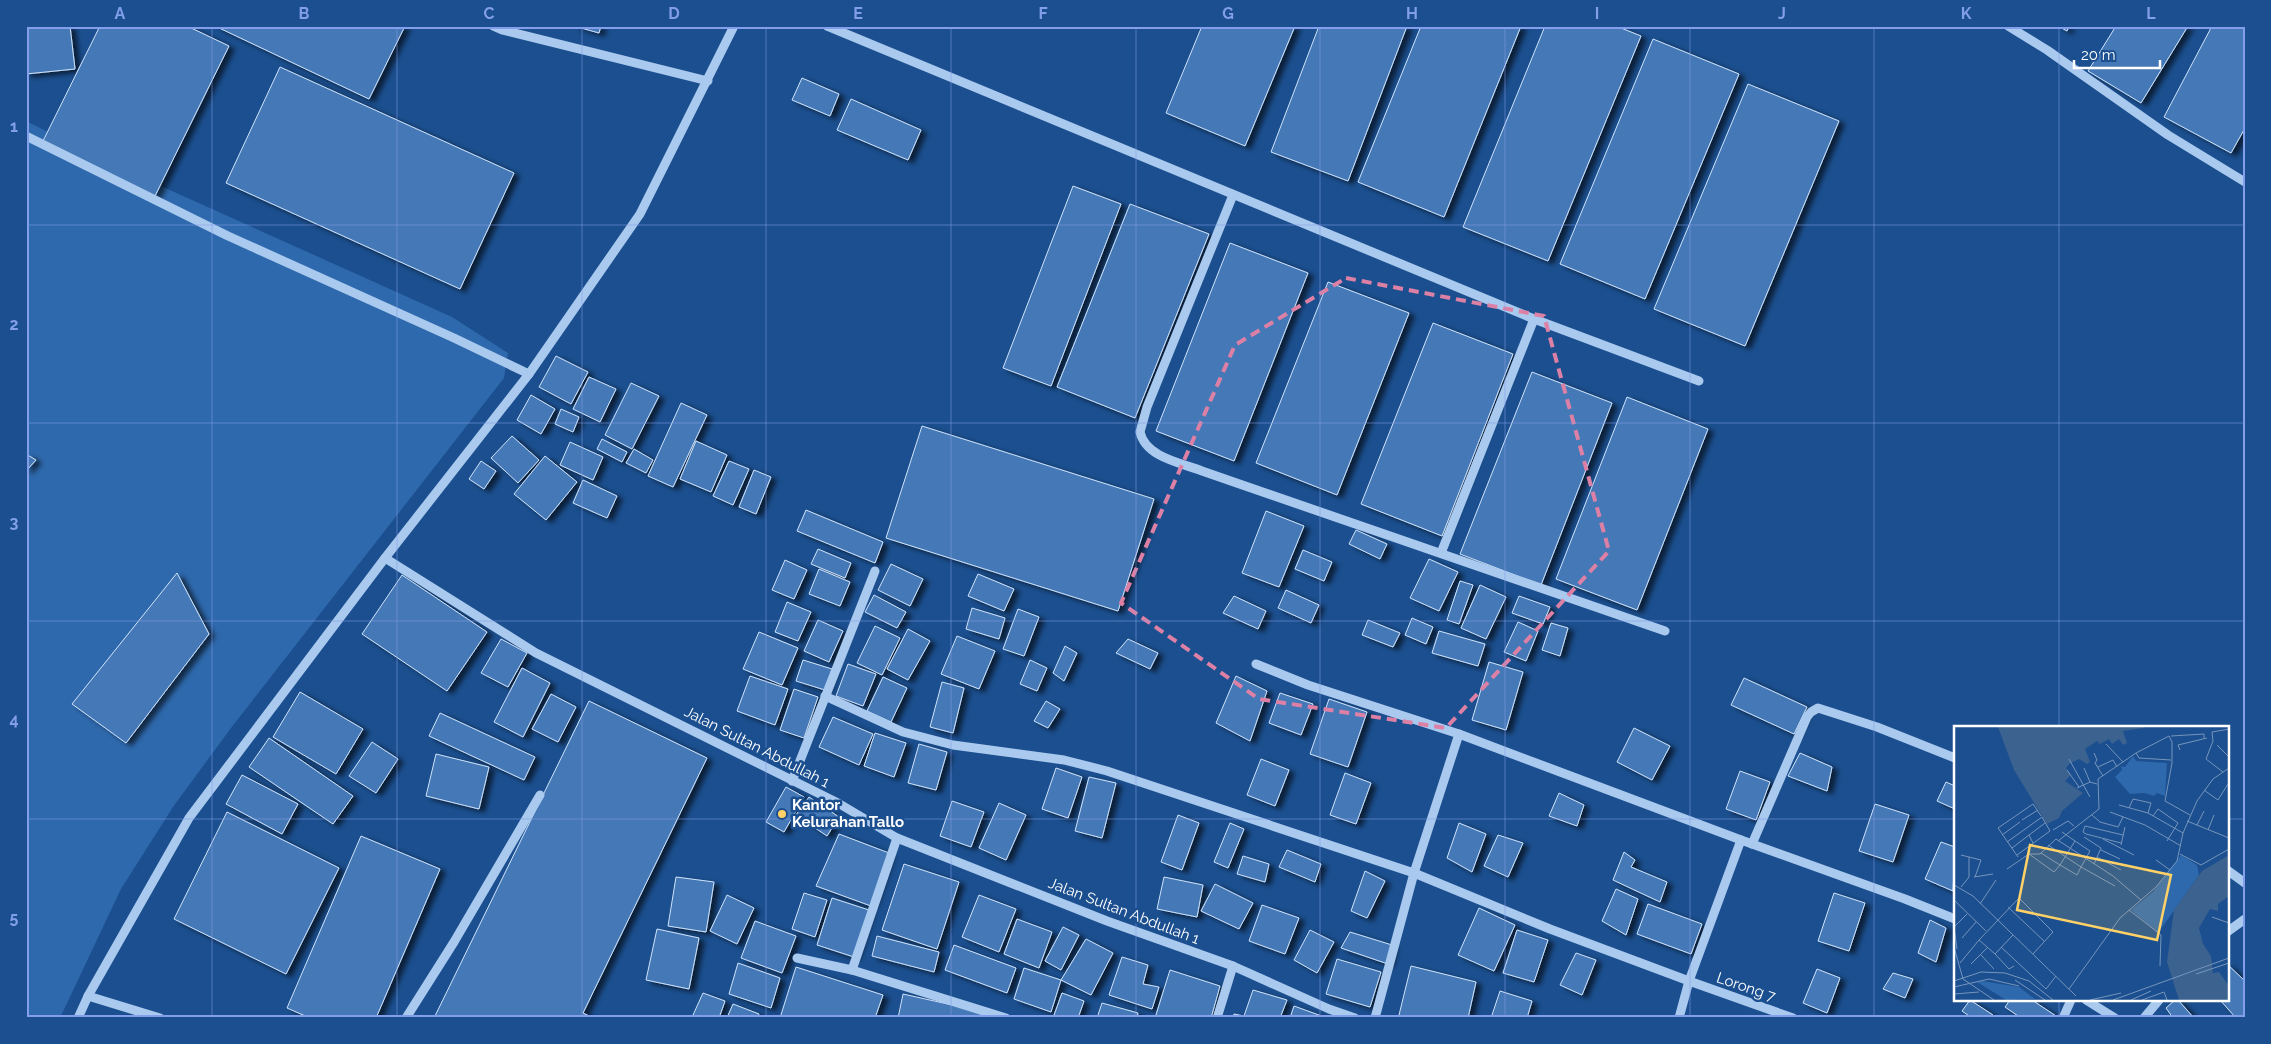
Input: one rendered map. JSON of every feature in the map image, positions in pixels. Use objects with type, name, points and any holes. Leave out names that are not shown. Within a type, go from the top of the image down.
[{"type":"street","points":[[493,26],[512,33],[708,81]]},
{"type":"street","points":[[78,1018],[88,996],[189,818],[385,558],[529,374],[640,214],[734,26]]},
{"type":"street","points":[[2008,26],[2047,50],[2168,134],[2245,182]]},
{"type":"street","points":[[833,28],[1534,319],[1699,381]]},
{"type":"street","points":[[26,136],[228,236],[529,374]]},
{"type":"street","points":[[1233,195],[1147,408],[1140,432],[1146,445],[1157,454],[1665,631]]},
{"type":"street","points":[[1441,553],[1534,319]]},
{"type":"street","name":"Jalan Sultan Abdullah 1","points":[[385,558],[536,653],[661,713],[838,803],[897,838],[1107,921],[1233,966],[1329,1009],[1354,1018]]},
{"type":"street","points":[[792,781],[875,571]]},
{"type":"street","points":[[1256,664],[1308,685],[1460,734],[1954,919]]},
{"type":"street","name":"Lorong 7","points":[[825,696],[903,732],[953,745],[1064,760],[1107,771],[1414,873],[1550,929],[1689,982],[1794,1018]]},
{"type":"street","points":[[1752,844],[1807,718],[1811,712],[1818,708],[1877,727],[1954,758]]},
{"type":"street","points":[[1375,1018],[1414,873],[1460,734]]},
{"type":"street","points":[[406,1018],[454,942],[540,795]]},
{"type":"street","points":[[852,970],[897,838]]},
{"type":"street","points":[[1679,1018],[1689,982],[1741,840]]},
{"type":"street","points":[[2228,871],[2245,883]]},
{"type":"street","points":[[2228,931],[2245,919]]},
{"type":"street","points":[[797,958],[852,970],[1006,1018]]},
{"type":"street","points":[[1217,1018],[1233,966]]},
{"type":"street","points":[[88,996],[160,1018]]},
{"type":"street","points":[[2063,1018],[2071,1002]]},
{"type":"street","points":[[2089,1002],[2115,1018]]},
{"type":"street","points":[[2144,1018],[2157,1002]]},
{"type":"highlighted area","points":[[1346,278],[1544,316],[1609,551],[1446,728],[1259,699],[1121,603],[1235,345]]},
{"type":"shaded area","points":[[26,121],[112,164],[452,317],[508,353],[504,378],[231,728],[173,807],[121,889],[60,1018],[26,1018]]},
{"type":"building","points":[[26,26],[70,26],[75,69],[26,74]]},
{"type":"building","points":[[100,26],[187,26],[229,46],[155,196],[43,141]]},
{"type":"building","points":[[215,26],[405,26],[369,99]]},
{"type":"building","points":[[574,26],[601,26],[599,33]]},
{"type":"building","points":[[1202,26],[1295,26],[1245,146],[1166,113]]},
{"type":"building","points":[[1319,26],[1407,26],[1348,181],[1271,152]]},
{"type":"building","points":[[1421,26],[1521,26],[1444,217],[1358,182]]},
{"type":"building","points":[[1545,26],[1616,26],[1641,36],[1548,261],[1463,227]]},
{"type":"building","points":[[2058,26],[2069,26],[2067,31]]},
{"type":"building","points":[[2116,26],[2188,26],[2141,103],[2088,71]]},
{"type":"building","points":[[2212,26],[2245,26],[2245,128],[2231,153],[2164,117]]},
{"type":"building","points":[[1653,39],[1739,74],[1645,299],[1560,264]]},
{"type":"building","points":[[280,67],[514,173],[460,289],[226,183]]},
{"type":"building","points":[[802,78],[839,94],[830,116],[792,100]]},
{"type":"building","points":[[1748,84],[1839,121],[1745,346],[1654,309]]},
{"type":"building","points":[[851,99],[921,130],[908,160],[837,130]]},
{"type":"building","points":[[1073,186],[1121,204],[1051,386],[1003,368]]},
{"type":"building","points":[[1130,204],[1209,234],[1135,418],[1057,387]]},
{"type":"building","points":[[1230,243],[1308,273],[1234,461],[1156,431]]},
{"type":"building","points":[[1328,282],[1409,313],[1337,495],[1256,463]]},
{"type":"building","points":[[1433,323],[1513,354],[1442,536],[1361,504]]},
{"type":"building","points":[[556,356],[588,372],[571,404],[539,387]]},
{"type":"building","points":[[1532,372],[1612,403],[1541,585],[1460,554]]},
{"type":"building","points":[[589,377],[616,389],[600,422],[573,409]]},
{"type":"building","points":[[631,383],[659,396],[632,449],[605,435]]},
{"type":"building","points":[[531,395],[555,409],[541,434],[517,420]]},
{"type":"building","points":[[1627,397],[1708,429],[1637,610],[1556,579]]},
{"type":"building","points":[[681,403],[707,415],[673,487],[648,476]]},
{"type":"building","points":[[561,409],[579,417],[573,432],[555,424]]},
{"type":"building","points":[[922,426],[1154,499],[1118,611],[886,538]]},
{"type":"building","points":[[512,436],[539,460],[518,483],[491,458]]},
{"type":"building","points":[[602,439],[627,452],[622,462],[597,449]]},
{"type":"building","points":[[696,441],[727,455],[711,492],[680,479]]},
{"type":"building","points":[[570,442],[603,457],[593,480],[560,465]]},
{"type":"building","points":[[634,449],[653,460],[646,473],[626,463]]},
{"type":"building","points":[[26,454],[36,460],[26,471]]},
{"type":"building","points":[[545,456],[577,482],[546,520],[514,494]]},
{"type":"building","points":[[481,461],[496,471],[484,489],[469,479]]},
{"type":"building","points":[[729,461],[749,469],[733,505],[713,496]]},
{"type":"building","points":[[754,470],[771,477],[756,514],[739,507]]},
{"type":"building","points":[[583,480],[617,496],[607,518],[573,503]]},
{"type":"building","points":[[806,510],[883,542],[875,563],[797,531]]},
{"type":"building","points":[[1266,511],[1304,526],[1279,587],[1242,573]]},
{"type":"building","points":[[1356,530],[1387,544],[1380,559],[1349,544]]},
{"type":"building","points":[[818,549],[851,563],[845,578],[811,564]]},
{"type":"building","points":[[1303,550],[1332,562],[1324,581],[1295,569]]},
{"type":"building","points":[[1429,559],[1458,572],[1439,611],[1410,598]]},
{"type":"building","points":[[785,560],[807,570],[794,599],[772,590]]},
{"type":"building","points":[[891,564],[923,579],[910,606],[878,590]]},
{"type":"building","points":[[819,569],[850,582],[840,606],[809,594]]},
{"type":"building","points":[[177,573],[209,634],[126,743],[72,704]]},
{"type":"building","points":[[978,574],[1014,589],[1004,611],[968,596]]},
{"type":"building","points":[[402,575],[487,632],[447,691],[362,634]]},
{"type":"building","points":[[1460,581],[1473,585],[1459,624],[1447,620]]},
{"type":"building","points":[[1480,585],[1506,597],[1486,639],[1461,628]]},
{"type":"building","points":[[1286,590],[1319,605],[1311,623],[1278,608]]},
{"type":"building","points":[[874,595],[906,612],[897,628],[865,612]]},
{"type":"building","points":[[1234,596],[1266,611],[1258,629],[1223,613]]},
{"type":"building","points":[[1519,596],[1550,607],[1543,624],[1512,613]]},
{"type":"building","points":[[787,602],[811,612],[798,641],[775,632]]},
{"type":"building","points":[[972,608],[1005,618],[999,639],[966,629]]},
{"type":"building","points":[[1018,609],[1039,617],[1024,656],[1003,649]]},
{"type":"building","points":[[1412,618],[1433,627],[1426,644],[1405,635]]},
{"type":"building","points":[[818,620],[843,631],[829,662],[804,651]]},
{"type":"building","points":[[1368,620],[1400,633],[1393,647],[1362,635]]},
{"type":"building","points":[[1518,622],[1538,631],[1526,661],[1504,652]]},
{"type":"building","points":[[1551,623],[1568,628],[1560,656],[1542,650]]},
{"type":"building","points":[[875,626],[900,638],[882,675],[857,663]]},
{"type":"building","points":[[908,629],[930,641],[908,680],[887,669]]},
{"type":"building","points":[[1439,631],[1485,644],[1478,666],[1432,653]]},
{"type":"building","points":[[759,632],[798,648],[782,685],[743,669]]},
{"type":"building","points":[[957,636],[995,651],[979,689],[941,674]]},
{"type":"building","points":[[501,639],[527,653],[508,687],[481,673]]},
{"type":"building","points":[[1128,639],[1158,653],[1150,669],[1116,653]]},
{"type":"building","points":[[1065,646],[1077,653],[1064,681],[1053,673]]},
{"type":"building","points":[[803,660],[832,669],[825,690],[796,681]]},
{"type":"building","points":[[1030,660],[1047,668],[1037,691],[1020,684]]},
{"type":"building","points":[[1489,662],[1523,672],[1506,730],[1472,720]]},
{"type":"building","points":[[848,664],[876,674],[863,706],[836,696]]},
{"type":"building","points":[[522,668],[550,683],[523,737],[494,722]]},
{"type":"building","points":[[750,676],[788,689],[775,725],[737,711]]},
{"type":"building","points":[[1236,676],[1267,691],[1250,741],[1216,723]]},
{"type":"building","points":[[883,677],[907,688],[891,722],[867,711]]},
{"type":"building","points":[[1744,678],[1807,707],[1794,734],[1731,705]]},
{"type":"building","points":[[942,682],[964,688],[953,733],[930,727]]},
{"type":"building","points":[[794,689],[818,697],[804,738],[780,730]]},
{"type":"building","points":[[300,692],[363,729],[336,774],[273,737]]},
{"type":"building","points":[[1280,693],[1313,704],[1301,735],[1269,723]]},
{"type":"building","points":[[551,694],[576,707],[558,742],[532,729]]},
{"type":"building","points":[[1329,699],[1367,712],[1348,767],[1310,754]]},
{"type":"building","points":[[589,701],[707,758],[583,1013],[593,1018],[434,1018]]},
{"type":"building","points":[[1046,701],[1060,709],[1048,728],[1034,721]]},
{"type":"building","points":[[440,713],[535,757],[524,780],[429,736]]},
{"type":"building","points":[[833,717],[873,734],[859,765],[819,747]]},
{"type":"building","points":[[1634,728],[1670,746],[1652,780],[1617,762]]},
{"type":"building","points":[[875,733],[906,743],[894,777],[864,766]]},
{"type":"building","points":[[269,738],[353,796],[333,824],[249,767]]},
{"type":"building","points":[[372,742],[398,759],[376,793],[349,776]]},
{"type":"building","points":[[919,744],[947,752],[936,790],[908,783]]},
{"type":"building","points":[[1800,753],[1832,767],[1827,791],[1788,776]]},
{"type":"building","points":[[436,754],[489,767],[479,809],[426,796]]},
{"type":"building","points":[[1261,759],[1289,770],[1275,806],[1247,795]]},
{"type":"building","points":[[1056,768],[1082,777],[1068,818],[1042,809]]},
{"type":"building","points":[[1740,771],[1770,782],[1756,820],[1726,809]]},
{"type":"building","points":[[1345,773],[1371,783],[1356,824],[1330,815]]},
{"type":"building","points":[[242,775],[298,804],[282,834],[226,804]]},
{"type":"building","points":[[1089,777],[1116,783],[1102,838],[1075,831]]},
{"type":"building","points":[[1946,782],[1954,786],[1954,809],[1937,801]]},
{"type":"building","name":"Kantor Kelurahan Tallo","points":[[786,787],[804,797],[784,832],[766,822]]},
{"type":"building","points":[[1559,793],[1584,805],[1577,826],[1549,816]]},
{"type":"building","points":[[809,797],[839,817],[827,836],[796,815]]},
{"type":"building","points":[[952,801],[984,812],[971,847],[940,836]]},
{"type":"building","points":[[999,803],[1026,815],[1006,860],[979,848]]},
{"type":"building","points":[[1875,804],[1909,815],[1893,862],[1859,851]]},
{"type":"building","points":[[227,812],[339,868],[286,974],[174,919]]},
{"type":"building","points":[[1178,815],[1199,823],[1182,870],[1161,862]]},
{"type":"building","points":[[1230,823],[1244,829],[1228,868],[1214,862]]},
{"type":"building","points":[[1459,823],[1486,834],[1472,872],[1447,858]]},
{"type":"building","points":[[839,834],[889,853],[871,906],[816,886]]},
{"type":"building","points":[[1498,835],[1523,843],[1508,877],[1484,866]]},
{"type":"building","points":[[361,836],[440,869],[376,1018],[310,1018],[287,1008]]},
{"type":"building","points":[[1941,842],[1954,847],[1953,891],[1925,879]]},
{"type":"building","points":[[1287,850],[1321,864],[1315,882],[1279,867]]},
{"type":"building","points":[[1624,852],[1635,860],[1631,867],[1667,882],[1660,902],[1613,880]]},
{"type":"building","points":[[1243,856],[1269,864],[1265,882],[1237,874]]},
{"type":"building","points":[[904,864],[959,882],[937,949],[882,930]]},
{"type":"building","points":[[1365,871],[1385,881],[1367,918],[1351,911]]},
{"type":"building","points":[[676,877],[714,882],[706,932],[668,926]]},
{"type":"building","points":[[1164,877],[1203,885],[1197,917],[1157,909]]},
{"type":"building","points":[[1215,884],[1253,903],[1239,929],[1201,911]]},
{"type":"building","points":[[1616,889],[1638,899],[1626,935],[1602,921]]},
{"type":"building","points":[[804,893],[827,900],[815,937],[792,929]]},
{"type":"building","points":[[1834,893],[1865,903],[1849,951],[1818,941]]},
{"type":"building","points":[[727,895],[754,908],[737,944],[710,931]]},
{"type":"building","points":[[979,895],[1016,909],[999,952],[962,937]]},
{"type":"building","points":[[832,898],[869,910],[854,957],[817,945]]},
{"type":"building","points":[[1648,904],[1702,924],[1691,954],[1637,934]]},
{"type":"building","points":[[1262,905],[1299,918],[1285,954],[1249,941]]},
{"type":"building","points":[[1479,908],[1515,925],[1494,971],[1458,955]]},
{"type":"building","points":[[1017,919],[1052,932],[1039,968],[1004,954]]},
{"type":"building","points":[[1930,920],[1946,928],[1936,962],[1918,953]]},
{"type":"building","points":[[755,921],[796,936],[782,973],[741,958]]},
{"type":"building","points":[[1063,927],[1079,935],[1061,970],[1045,961]]},
{"type":"building","points":[[657,929],[699,938],[689,989],[646,980]]},
{"type":"building","points":[[1310,930],[1334,942],[1317,973],[1294,960]]},
{"type":"building","points":[[1517,930],[1548,940],[1534,982],[1503,973]]},
{"type":"building","points":[[1350,932],[1392,945],[1388,964],[1341,948]]},
{"type":"building","points":[[877,936],[939,952],[934,972],[872,956]]},
{"type":"building","points":[[1086,939],[1113,953],[1091,995],[1061,980]]},
{"type":"building","points":[[954,945],[1016,968],[1007,993],[945,970]]},
{"type":"building","points":[[1576,953],[1596,960],[1582,995],[1560,985]]},
{"type":"building","points":[[1122,957],[1148,965],[1143,984],[1159,987],[1152,1009],[1109,995]]},
{"type":"building","points":[[1337,959],[1381,972],[1370,1007],[1326,994]]},
{"type":"building","points":[[738,963],[780,978],[771,1008],[729,994]]},
{"type":"building","points":[[2228,965],[2245,981],[2245,1018],[2236,1018],[2222,1002],[2228,1002]]},
{"type":"building","points":[[1411,966],[1476,982],[1468,1018],[1410,1018],[1399,1015]]},
{"type":"building","points":[[796,967],[883,995],[875,1018],[780,1018]]},
{"type":"building","points":[[1024,968],[1061,980],[1051,1012],[1014,999]]},
{"type":"building","points":[[1817,969],[1840,978],[1827,1013],[1803,1003]]},
{"type":"building","points":[[1170,970],[1220,986],[1211,1018],[1155,1018]]},
{"type":"building","points":[[1893,973],[1913,979],[1905,998],[1883,989]]},
{"type":"building","points":[[1253,990],[1287,1000],[1280,1018],[1232,1018],[1234,1014],[1244,1016]]},
{"type":"building","points":[[1500,991],[1532,1001],[1527,1018],[1491,1018]]},
{"type":"building","points":[[703,993],[725,1001],[719,1018],[699,1018],[693,1015]]},
{"type":"building","points":[[1062,993],[1084,1001],[1078,1018],[1053,1018]]},
{"type":"building","points":[[903,994],[988,1013],[987,1018],[898,1018]]},
{"type":"building","points":[[1969,1002],[1973,1002],[1993,1015],[1991,1018],[1972,1018],[1962,1011]]},
{"type":"building","points":[[2009,1002],[2035,1002],[2056,1016],[2054,1018],[2021,1018],[2005,1007]]},
{"type":"building","points":[[2173,1002],[2180,1002],[2194,1018],[2173,1018],[2166,1008]]},
{"type":"building","points":[[1102,1003],[1138,1013],[1137,1018],[1097,1018]]},
{"type":"building","points":[[733,1004],[759,1014],[757,1018],[727,1018]]},
{"type":"building","points":[[1294,1006],[1327,1018],[1290,1018]]},
{"type":"place","name":"Kantor Kelurahan Tallo","points":[[782,814]]}]
